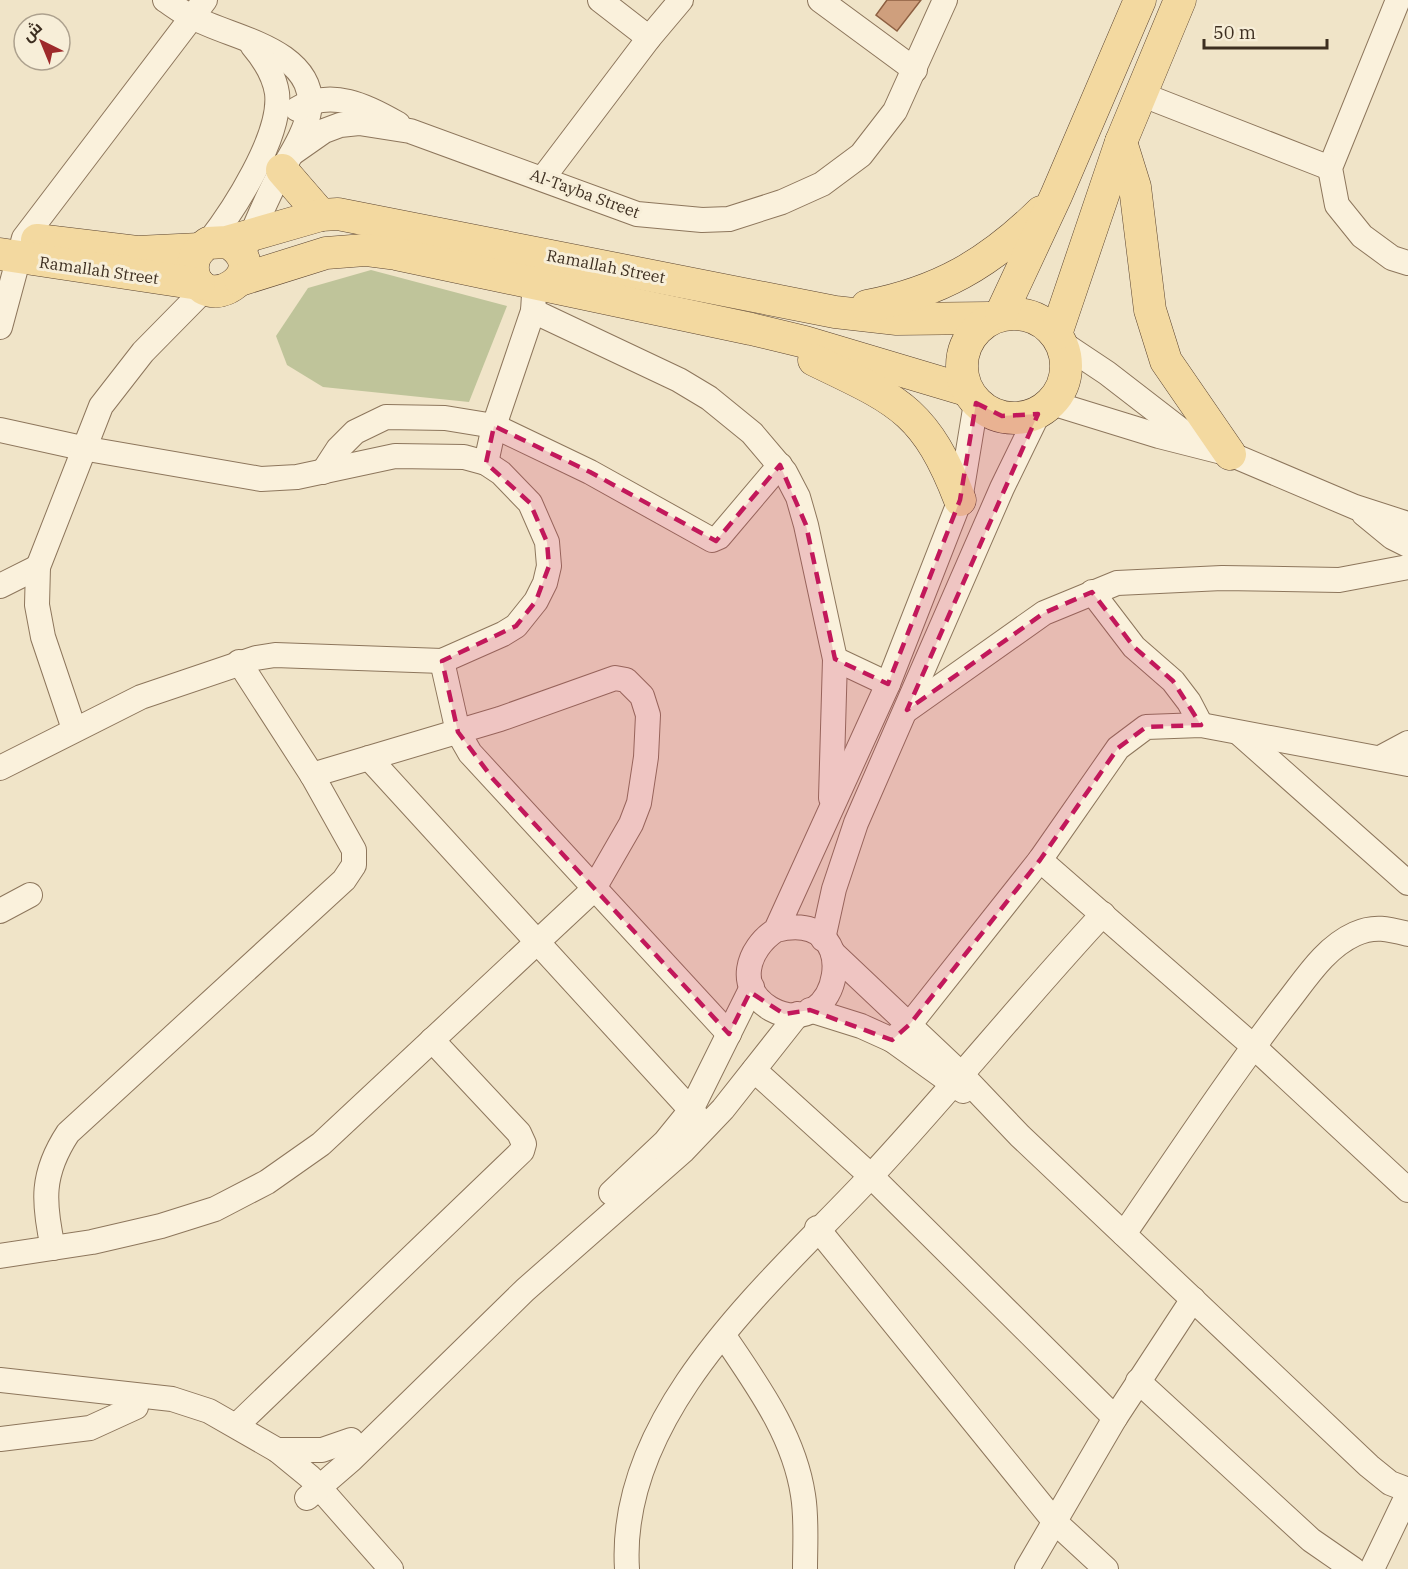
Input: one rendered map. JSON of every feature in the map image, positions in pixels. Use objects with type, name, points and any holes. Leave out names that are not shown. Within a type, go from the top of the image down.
[{"type":"main road","points":[[995,316],[1016,313],[1030,317],[1059,338],[1066,358],[1065,373],[1062,386],[1045,408],[1017,418],[1002,416],[971,396],[962,375],[965,348],[974,333],[995,316],[1056,196],[1140,0]]},
{"type":"main road","points":[[1059,338],[1121,142],[1143,95],[1180,0]]},
{"type":"main road","points":[[1121,142],[1135,187],[1150,310],[1166,361],[1230,454]]},
{"type":"main road","points":[[280,159],[321,214]]},
{"type":"main road","points":[[835,312],[902,299],[933,289],[959,276],[1012,241],[1056,196]]},
{"type":"main road","name":"Ramallah Street","points":[[228,250],[321,214],[361,217],[835,312],[897,319],[995,316]]},
{"type":"main road","name":"Ramallah Street","points":[[11,246],[202,286],[218,292],[230,289],[228,250]]},
{"type":"main road","name":"Ramallah Street","points":[[11,246],[137,252],[228,250],[326,253],[365,250],[435,260],[534,297],[751,329],[971,396]]},
{"type":"main road","points":[[202,286],[193,266],[228,250]]},
{"type":"main road","points":[[751,329],[887,396],[908,411],[938,451],[960,500]]},
{"type":"street","points":[[165,0],[198,9],[284,58],[305,82],[312,102]]},
{"type":"street","points":[[600,0],[648,38]]},
{"type":"street","points":[[543,178],[648,38],[681,0]]},
{"type":"street","points":[[820,0],[915,70]]},
{"type":"street","name":"Al-Tayba Street","points":[[280,159],[324,131],[340,125],[359,123],[410,131],[637,214],[702,220],[729,219],[782,202],[822,184],[861,155],[895,111],[945,0]]},
{"type":"street","points":[[1398,0],[1330,168],[1337,206],[1362,236],[1392,258],[1408,263]]},
{"type":"street","points":[[0,327],[11,246],[198,9]]},
{"type":"street","points":[[228,250],[280,159],[277,94],[267,62],[249,40]]},
{"type":"street","points":[[1143,95],[1330,168]]},
{"type":"street","name":"Al-Tayba Street","points":[[280,159],[289,115],[312,102],[327,98],[366,105],[410,131]]},
{"type":"street","points":[[228,250],[232,213],[280,159]]},
{"type":"street","points":[[74,729],[43,637],[37,605],[38,567],[82,448],[101,406],[143,352],[202,286]]},
{"type":"street","points":[[486,463],[494,426],[534,297],[709,398],[752,433],[780,465],[798,497],[835,660],[831,808]]},
{"type":"street","points":[[1059,338],[1200,444]]},
{"type":"street","points":[[776,930],[888,684],[960,500],[971,396]]},
{"type":"street","points":[[699,1118],[754,1070],[804,1012],[824,1001],[833,986],[836,970],[828,946],[834,888],[856,824],[1002,488],[1045,408],[1200,444],[1230,454],[1355,507],[1408,524]]},
{"type":"street","points":[[323,472],[338,449],[355,432],[386,417],[445,418],[494,426],[590,472],[712,540],[719,537],[780,465]]},
{"type":"street","points":[[0,429],[82,448],[261,479],[323,472],[395,456],[464,457],[486,463],[510,481],[530,503],[547,542],[549,566],[545,583],[536,601],[516,626],[475,648],[442,661],[275,655],[239,662],[141,697],[0,768]]},
{"type":"street","points":[[1355,507],[1392,537],[1408,545]]},
{"type":"street","points":[[0,586],[38,567]]},
{"type":"street","points":[[907,710],[1022,626],[1044,613],[1117,583],[1222,578],[1339,580],[1408,567]]},
{"type":"street","points":[[1092,592],[1134,647],[1173,681],[1201,725]]},
{"type":"street","points":[[835,660],[888,684]]},
{"type":"street","points":[[442,661],[458,732],[470,753],[593,890],[729,1034]]},
{"type":"street","points":[[53,1248],[45,1208],[46,1184],[56,1152],[68,1133],[344,880],[354,866],[354,850],[312,775],[239,662]]},
{"type":"street","points":[[0,1256],[150,1229],[215,1209],[241,1197],[292,1166],[321,1144],[593,890],[631,824],[639,803],[646,757],[648,715],[642,696],[634,686],[626,680],[615,678],[598,682],[500,719],[312,775]]},
{"type":"street","points":[[901,1032],[1040,860],[1118,748],[1146,727],[1201,725],[1408,764]]},
{"type":"street","points":[[1238,732],[1408,883]]},
{"type":"street","points":[[1380,758],[1408,743]]},
{"type":"street","points":[[369,758],[699,1118]]},
{"type":"street","points":[[1040,860],[1253,1046],[1408,1190]]},
{"type":"street","points":[[0,911],[30,895]]},
{"type":"street","points":[[627,1569],[628,1525],[644,1462],[689,1382],[724,1335],[817,1228],[871,1176],[1103,914]]},
{"type":"street","points":[[901,1032],[861,1026],[804,1012],[784,1014],[770,1008],[759,999],[752,987],[748,970],[752,954],[761,939],[776,930],[801,927],[828,946],[901,1032],[989,1105],[1369,1466],[1390,1483],[1408,1492],[1372,1569]]},
{"type":"street","points":[[1124,1234],[1253,1046],[1315,967],[1339,944],[1354,935],[1377,928],[1408,934]]},
{"type":"street","points":[[309,1488],[525,1290],[683,1151],[699,1118],[729,1034],[752,987]]},
{"type":"street","points":[[237,1425],[522,1151],[524,1144],[519,1133],[432,1040]]},
{"type":"street","points":[[754,1070],[871,1176],[1115,1418]]},
{"type":"street","points":[[817,1228],[1055,1522],[1106,1569]]},
{"type":"street","points":[[1027,1569],[1115,1418],[1193,1299]]},
{"type":"street","points":[[724,1335],[761,1391],[791,1449],[803,1497],[806,1569]]},
{"type":"street","points":[[0,1380],[172,1399],[209,1411],[237,1425],[277,1450],[309,1488],[369,1569]]},
{"type":"street","points":[[1138,1381],[1311,1540],[1353,1569]]},
{"type":"street","points":[[0,1394],[177,1413],[237,1437],[339,1510],[391,1569]]},
{"type":"street","points":[[0,1438],[90,1428],[136,1407]]},
{"type":"street","points":[[277,1450],[351,1450]]},
{"type":"street","points":[[339,1510],[342,1480],[351,1450]]},
{"type":"highlighted area","points":[[976,403],[1002,416],[1038,414],[907,710],[1044,613],[1092,592],[1134,647],[1173,681],[1201,725],[1146,727],[1118,748],[1040,860],[910,1024],[892,1040],[810,1010],[784,1014],[750,992],[729,1034],[493,779],[458,732],[442,661],[516,626],[536,601],[549,566],[547,542],[530,503],[486,463],[494,426],[590,472],[716,541],[780,465],[806,525],[835,659],[888,684],[960,500]]},
{"type":"green space","points":[[371,270],[507,306],[469,402],[323,387],[287,365],[276,336],[308,288]]},
{"type":"building","points":[[887,0],[921,0],[897,31],[876,15]]}]
